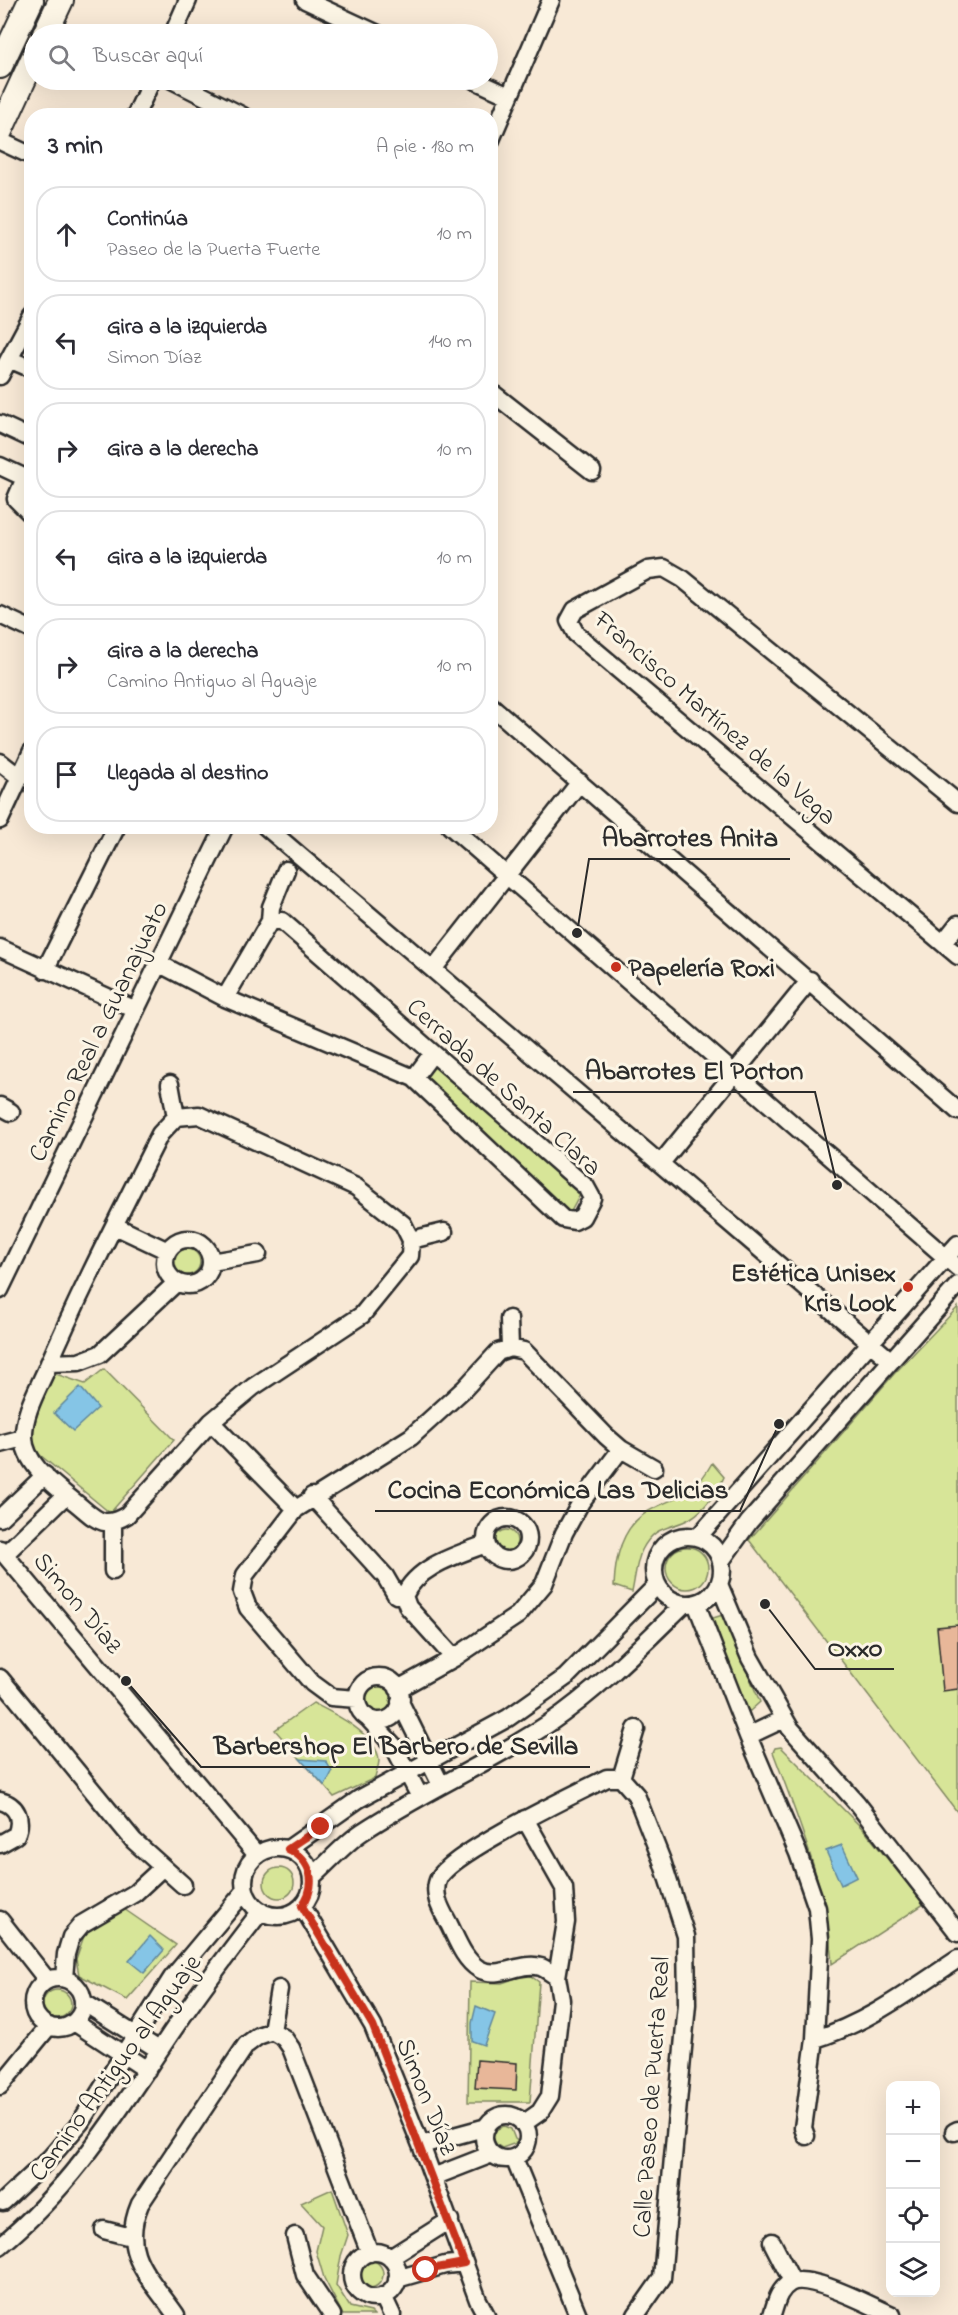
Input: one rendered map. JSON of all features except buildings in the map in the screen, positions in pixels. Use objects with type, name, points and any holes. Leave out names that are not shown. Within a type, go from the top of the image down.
[{"type":"street","points":[[0,66],[31,0]]},
{"type":"street","points":[[50,24],[61,0]]},
{"type":"street","points":[[177,24],[188,0]]},
{"type":"street","points":[[305,0],[357,24]]},
{"type":"street","points":[[498,123],[551,0]]},
{"type":"street","points":[[0,131],[24,79]]},
{"type":"street","points":[[139,108],[147,90]]},
{"type":"street","points":[[192,90],[227,108]]},
{"type":"street","points":[[496,90],[509,96]]},
{"type":"street","points":[[0,141],[24,152]]},
{"type":"street","points":[[0,376],[24,331]]},
{"type":"street","points":[[9,359],[24,366]]},
{"type":"street","points":[[498,397],[592,471]]},
{"type":"street","points":[[0,424],[24,435]]},
{"type":"street","points":[[0,466],[24,478]]},
{"type":"street","points":[[24,486],[16,499],[24,509]]},
{"type":"street","name":"Francisco Martínez de la Vega","points":[[958,803],[683,579],[664,568],[648,570],[575,609],[569,621],[576,633],[958,956]]},
{"type":"street","points":[[0,615],[24,626]]},
{"type":"street","points":[[498,712],[810,980],[958,1111]]},
{"type":"street","points":[[0,762],[18,776]]},
{"type":"street","points":[[0,820],[24,765]]},
{"type":"street","points":[[434,968],[580,782]]},
{"type":"street","points":[[45,970],[113,834]]},
{"type":"street","name":"Camino Real a Guanajuato","points":[[0,1290],[221,834]]},
{"type":"street","points":[[275,834],[890,1360]]},
{"type":"street","points":[[459,834],[952,1263]]},
{"type":"street","points":[[225,998],[270,921],[271,907],[286,870]]},
{"type":"street","name":"Cerrada de Santa Clara","points":[[158,963],[225,998],[414,1078],[563,1219],[574,1221],[582,1217],[592,1198],[586,1187],[282,921],[270,921]]},
{"type":"street","points":[[943,943],[958,924]]},
{"type":"street","points":[[0,948],[135,1010]]},
{"type":"street","points":[[661,1163],[810,980]]},
{"type":"street","points":[[414,1078],[432,1054]]},
{"type":"street","points":[[170,1084],[176,1117]]},
{"type":"street","points":[[199,1115],[356,1187],[402,1224],[411,1240],[410,1256],[362,1315],[254,1387],[211,1422],[127,1515],[113,1523],[99,1521],[45,1475],[29,1457],[23,1438],[26,1418],[49,1363],[160,1134],[176,1117],[199,1115]]},
{"type":"street","points":[[115,1226],[168,1251]]},
{"type":"street","points":[[411,1240],[444,1232]]},
{"type":"street","points":[[193,1239],[206,1247],[211,1262],[210,1270],[200,1282],[192,1284],[177,1282],[167,1272],[165,1264],[168,1251],[179,1241],[193,1239]]},
{"type":"street","points":[[698,1537],[870,1342],[952,1263],[958,1244]]},
{"type":"street","points":[[211,1262],[258,1254]]},
{"type":"street","points":[[49,1363],[80,1362],[100,1354],[177,1282]]},
{"type":"street","points":[[721,1561],[750,1522],[958,1285]]},
{"type":"street","points":[[509,1319],[510,1348]]},
{"type":"street","points":[[357,1699],[331,1697],[312,1683],[248,1608],[242,1592],[245,1575],[296,1509],[312,1496],[411,1437],[465,1388],[498,1352],[510,1348],[524,1351],[621,1449],[654,1468]]},
{"type":"street","points":[[211,1422],[296,1509]]},
{"type":"street","points":[[0,1444],[23,1438]]},
{"type":"street","points":[[366,1716],[378,1720],[390,1718],[399,1695],[518,1615],[544,1584],[564,1533],[581,1502],[621,1449]]},
{"type":"street","points":[[0,1518],[45,1475]]},
{"type":"street","points":[[3,1552],[66,1494]]},
{"type":"street","points":[[312,1496],[385,1576],[394,1595],[408,1607],[454,1658]]},
{"type":"street","points":[[113,1523],[113,1571]]},
{"type":"street","points":[[806,2136],[803,2128],[815,2039],[820,1939],[817,1908],[798,1852],[690,1603],[664,1594],[657,1585],[654,1562],[665,1544],[676,1538],[698,1537],[716,1551],[721,1561],[719,1584],[750,1658],[784,1719],[856,1802],[958,1933]]},
{"type":"street","points":[[394,1595],[434,1566],[486,1544]]},
{"type":"street","name":"Simon Díaz","points":[[3,1552],[257,1855]]},
{"type":"street","points":[[312,1877],[360,1833],[441,1785],[496,1757],[550,1723],[606,1679],[690,1603],[713,1593],[719,1584]]},
{"type":"street","points":[[288,1849],[359,1799],[508,1718],[566,1677],[657,1585]]},
{"type":"street","points":[[357,1699],[365,1682],[376,1677],[389,1680],[399,1695],[441,1785]]},
{"type":"street","points":[[0,1678],[134,1841],[183,1885]]},
{"type":"street","points":[[357,1699],[366,1716],[391,1743],[420,1797]]},
{"type":"street","points":[[748,1736],[784,1719]]},
{"type":"street","points":[[556,1977],[541,1967],[516,1968],[491,1974],[478,1969],[467,1958],[436,1899],[439,1878],[453,1863],[525,1820],[607,1778],[621,1778],[636,1730]]},
{"type":"street","name":"Calle Paseo de Puerta Real","points":[[621,1778],[636,1795],[662,1861],[686,1936],[687,2004],[662,2278],[636,2315]]},
{"type":"street","points":[[0,1801],[14,1808],[20,1821],[16,1835],[0,1844]]},
{"type":"street","points":[[523,2124],[540,2112],[550,2096],[561,2000],[556,1977],[566,1922],[564,1888],[525,1820]]},
{"type":"street","points":[[272,1848],[288,1849],[304,1860],[312,1877],[311,1888],[302,1906],[282,1916],[261,1911],[249,1899],[245,1891],[244,1875],[257,1855],[272,1848]]},
{"type":"street","points":[[0,1920],[55,1979],[77,1987],[83,2002],[82,2010],[74,2022],[66,2027],[49,2026],[36,2016],[33,1999],[40,1985],[55,1979],[71,1937],[82,1924],[135,1893],[163,1867]]},
{"type":"street","name":"Camino Antiguo al Aguaje","points":[[3,2202],[80,2123],[172,1978],[245,1891]]},
{"type":"street","name":"Simon Díaz","points":[[302,1906],[373,2026],[486,2315]]},
{"type":"street","name":"Camino Antiguo al Aguaje","points":[[0,2246],[28,2223],[74,2175],[100,2140],[159,2050],[261,1911]]},
{"type":"street","points":[[815,2039],[844,2030],[862,2021],[958,1959]]},
{"type":"street","points":[[272,2031],[279,1989]]},
{"type":"street","points":[[83,2002],[159,2050]]},
{"type":"street","points":[[74,2022],[147,2070]]},
{"type":"street","points":[[0,2086],[49,2026]]},
{"type":"street","points":[[176,2315],[134,2251],[131,2237],[133,2220],[140,2204],[246,2045],[258,2036],[272,2031],[284,2038],[291,2048],[370,2253]]},
{"type":"street","points":[[421,2145],[487,2127],[501,2116],[513,2116],[523,2124],[528,2139],[526,2147],[514,2158],[502,2159],[492,2154],[484,2137],[487,2127]]},
{"type":"street","points":[[80,2123],[100,2140]]},
{"type":"street","points":[[433,2177],[492,2154]]},
{"type":"street","points":[[514,2158],[578,2315]]},
{"type":"street","points":[[390,2258],[450,2220]]},
{"type":"street","points":[[104,2230],[131,2237]]},
{"type":"street","points":[[295,2236],[305,2275],[332,2315]]},
{"type":"street","points":[[772,2242],[792,2281]]},
{"type":"street","points":[[377,2252],[390,2258],[395,2264],[397,2279],[394,2286],[383,2296],[375,2298],[361,2293],[353,2281],[352,2274],[357,2260],[377,2252]]},
{"type":"street","points":[[397,2279],[445,2265],[464,2263]]},
{"type":"street","points":[[772,2315],[780,2291],[792,2281],[810,2280],[892,2315]]},
{"type":"street","points":[[383,2296],[392,2315]]},
{"type":"green space","points":[[432,1062],[582,1191],[569,1215],[426,1077]]},
{"type":"green space","points":[[187,1249],[196,1253],[200,1262],[196,1271],[187,1275],[178,1271],[174,1262],[178,1253]]},
{"type":"green space","points":[[958,1307],[958,1813],[749,1540],[894,1374]]},
{"type":"green space","points":[[104,1369],[174,1440],[110,1513],[28,1445],[50,1372],[85,1384]]},
{"type":"green space","points":[[712,1463],[724,1477],[710,1500],[691,1518],[658,1531],[647,1541],[638,1560],[632,1592],[614,1586],[618,1555],[631,1526],[647,1512],[691,1490],[705,1475]]},
{"type":"green space","points":[[506,1530],[514,1533],[517,1541],[514,1549],[506,1552],[498,1549],[495,1541],[498,1533]]},
{"type":"green space","points":[[687,1547],[695,1548],[702,1553],[707,1560],[707,1576],[702,1583],[695,1588],[687,1589],[679,1588],[672,1583],[667,1576],[666,1568],[667,1560],[672,1553],[679,1548]]},
{"type":"green space","points":[[723,1615],[760,1702],[750,1711],[744,1709],[713,1618]]},
{"type":"green space","points":[[379,1684],[390,1688],[394,1699],[390,1710],[379,1714],[368,1710],[364,1699],[368,1688]]},
{"type":"green space","points":[[313,1703],[353,1726],[371,1742],[379,1760],[375,1778],[334,1797],[275,1730]]},
{"type":"green space","points":[[781,1747],[864,1830],[924,1904],[832,1964],[818,1882],[802,1830],[773,1752],[775,1748]]},
{"type":"green space","points":[[279,1868],[289,1873],[294,1883],[289,1893],[279,1898],[269,1893],[264,1883],[269,1873]]},
{"type":"green space","points":[[124,1909],[176,1945],[127,2000],[79,1975],[76,1959],[86,1930]]},
{"type":"green space","points":[[528,1974],[539,1982],[530,2102],[468,2102],[470,1982],[502,1983]]},
{"type":"green space","points":[[57,1990],[67,1994],[71,2004],[67,2014],[57,2018],[47,2014],[43,2004],[47,1994]]},
{"type":"green space","points":[[504,2126],[511,2129],[515,2139],[519,2142],[502,2148],[496,2144],[493,2137],[495,2130]]},
{"type":"green space","points":[[332,2189],[348,2235],[341,2256],[336,2285],[350,2307],[371,2312],[374,2315],[343,2315],[324,2278],[316,2251],[322,2226],[301,2203]]},
{"type":"green space","points":[[369,2260],[379,2264],[383,2274],[379,2284],[369,2288],[359,2284],[355,2274],[359,2264]]},
{"type":"water","points":[[80,1387],[98,1408],[73,1431],[54,1413]]},
{"type":"water","points":[[300,1759],[326,1761],[332,1772],[325,1786]]},
{"type":"water","points":[[842,1845],[857,1877],[841,1885],[826,1851]]},
{"type":"water","points":[[150,1936],[164,1950],[144,1973],[129,1961]]},
{"type":"water","points":[[476,2006],[495,2014],[484,2045],[472,2041],[472,2023]]},
{"type":"place","name":"Abarrotes Anita","points":[[577,933]]},
{"type":"place","name":"Papelería Roxi","points":[[616,967]]},
{"type":"place","name":"Abarrotes El Porton","points":[[837,1185]]},
{"type":"place","name":"Estética Unisex Kris Look","points":[[908,1287]]},
{"type":"place","name":"Cocina Económica Las Delicias","points":[[779,1424]]},
{"type":"place","name":"Oxxo","points":[[765,1604]]},
{"type":"place","name":"Barbershop El Barbero de Sevilla","points":[[126,1681]]},
{"type":"route","points":[[321,1827],[288,1849],[297,1853],[304,1860],[312,1877],[308,1898],[302,1906],[373,2026],[450,2220],[464,2263],[426,2270]]}]
